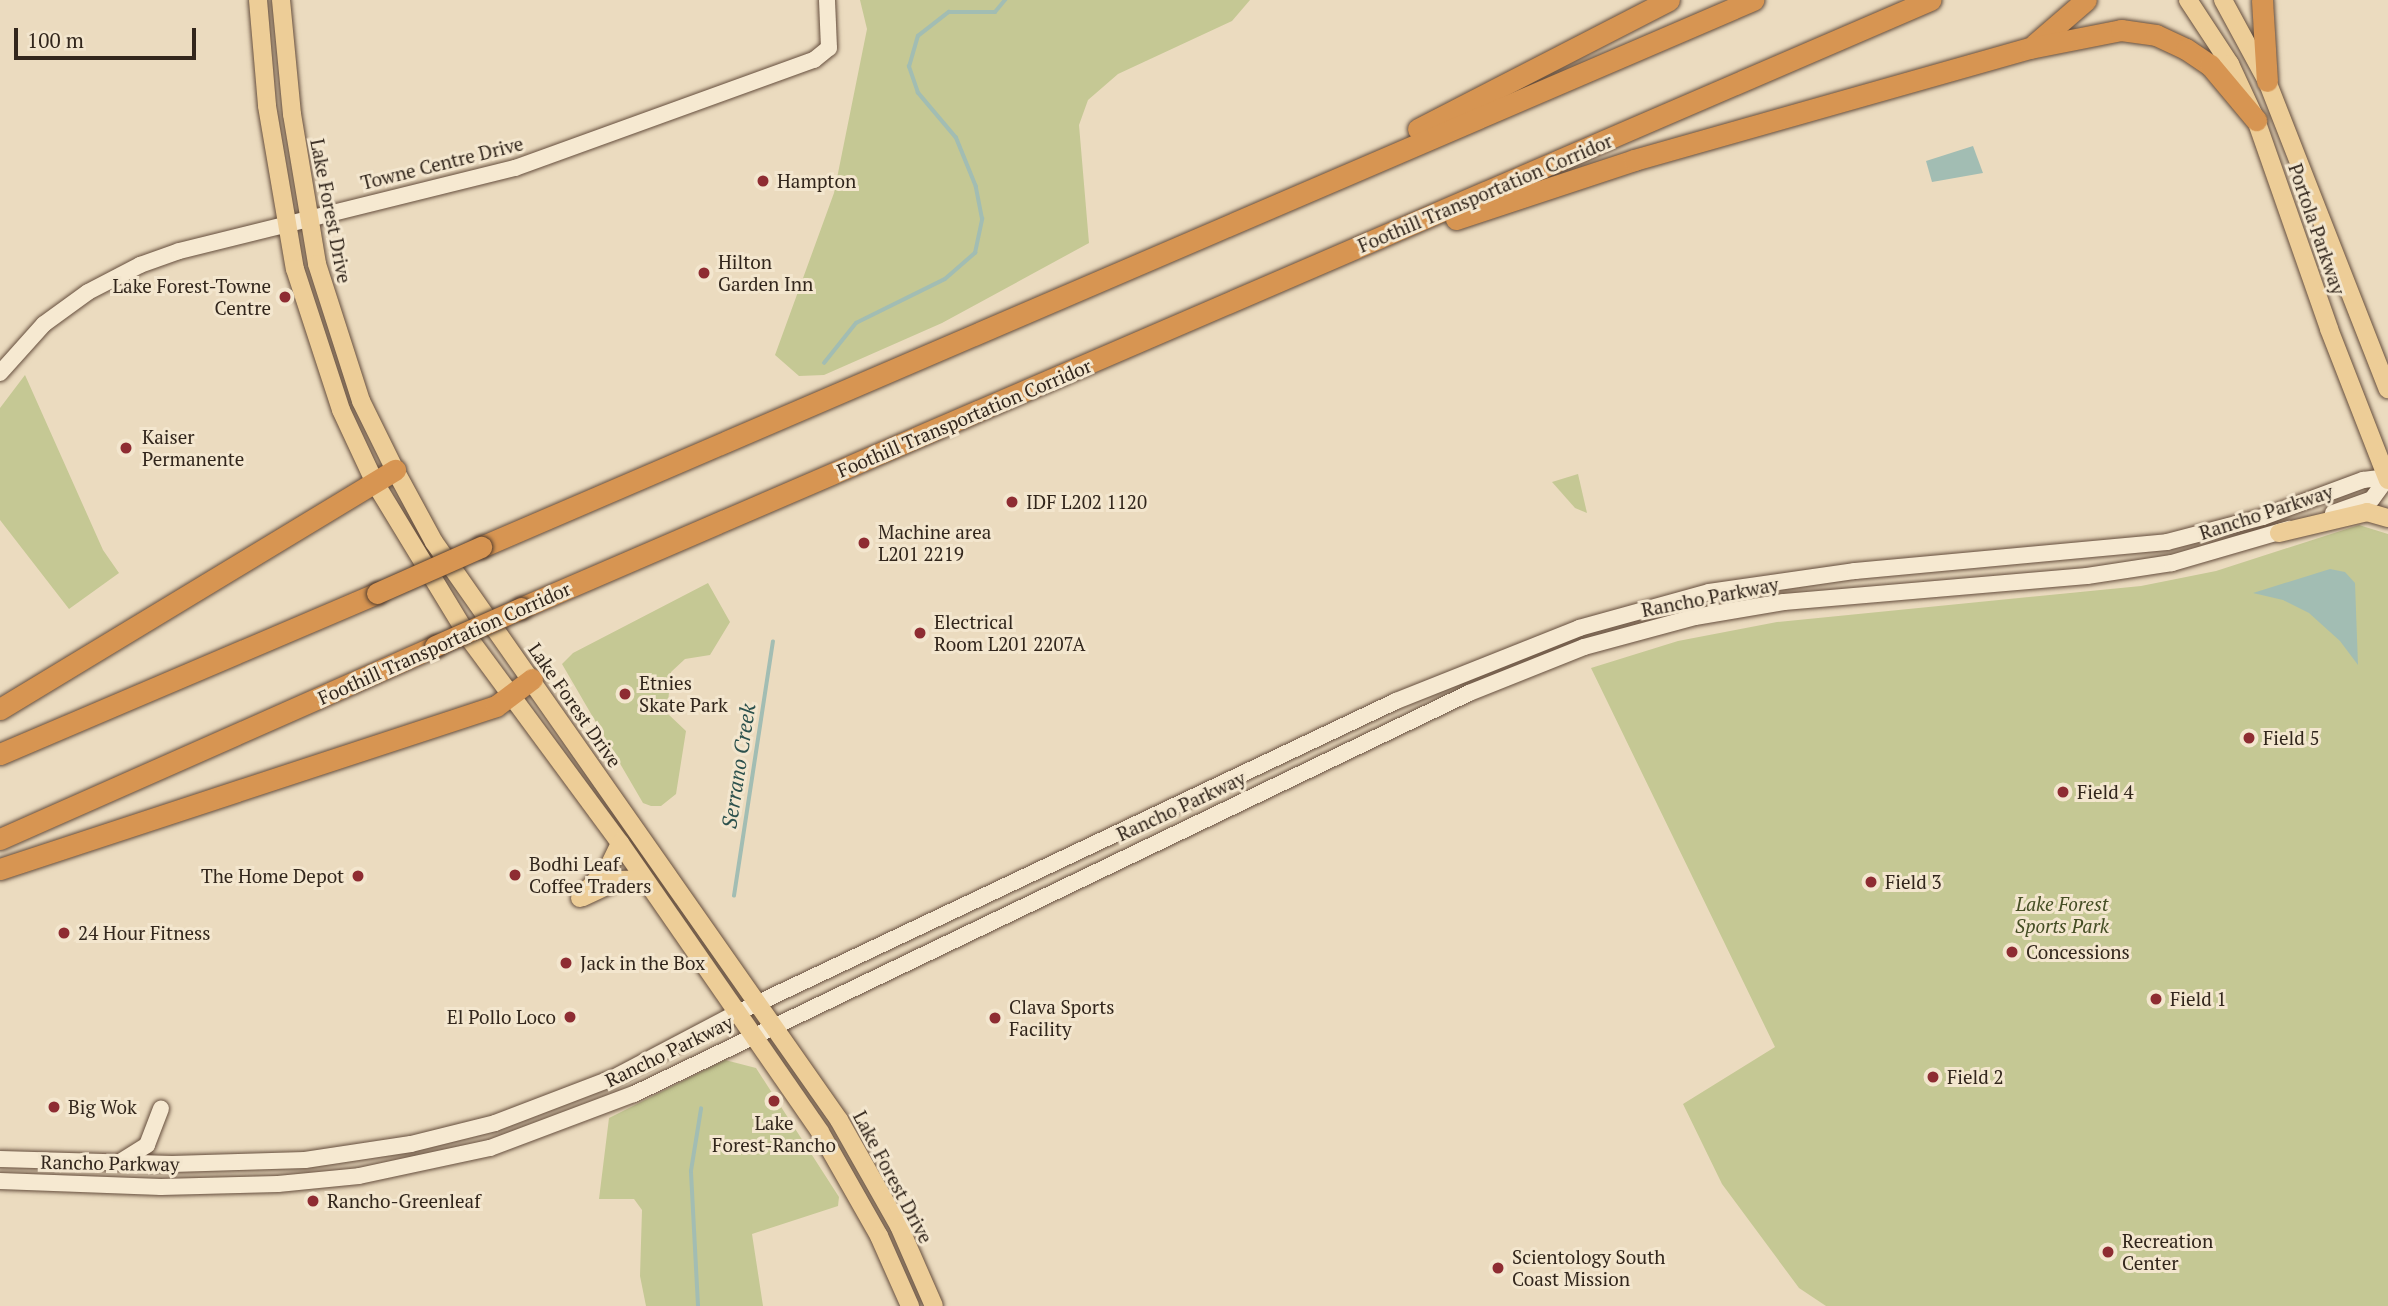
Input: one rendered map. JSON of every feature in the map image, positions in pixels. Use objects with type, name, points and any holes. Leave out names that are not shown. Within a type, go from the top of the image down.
[{"type":"highway","points":[[1266,207],[1669,0]]},
{"type":"highway","points":[[0,754],[377,593],[794,409],[1752,0]]},
{"type":"highway","name":"Foothill Transportation Corridor","points":[[0,839],[522,608],[1930,0]]},
{"type":"highway","points":[[2030,48],[2086,0]]},
{"type":"highway","points":[[2262,0],[2267,81]]},
{"type":"highway","points":[[1396,232],[1443,223],[1634,160],[2030,48],[2121,30],[2156,34],[2210,65],[2256,120]]},
{"type":"highway","points":[[0,709],[395,470]]},
{"type":"highway","points":[[0,869],[496,706],[532,679]]},
{"type":"main road","name":"Lake Forest Drive","points":[[258,0],[267,106],[286,225],[301,291],[332,386],[375,483],[510,695],[620,843],[853,1185],[910,1306]]},
{"type":"main road","name":"Lake Forest Drive","points":[[281,0],[309,219],[333,318],[361,401],[395,470],[435,542],[774,1023],[872,1174],[934,1306]]},
{"type":"main road","name":"Towne Centre Drive","points":[[0,373],[44,324],[88,292],[179,251],[566,152],[814,60],[829,48],[827,0]]},
{"type":"main road","name":"Portola Parkway","points":[[2188,0],[2230,64],[2256,120],[2329,329],[2388,478]]},
{"type":"main road","name":"Portola Parkway","points":[[2223,0],[2267,81],[2388,389]]},
{"type":"main road","name":"Rancho Parkway","points":[[0,1181],[161,1187],[278,1184],[359,1176],[444,1159],[558,1126],[634,1094],[774,1023],[1469,693],[1584,647],[1695,617],[1784,602],[2087,576],[2172,563],[2279,533],[2372,499],[2388,478]]},
{"type":"main road","name":"Rancho Parkway","points":[[0,1159],[120,1162],[305,1160],[436,1138],[556,1102],[613,1078],[737,1013],[1396,701],[1501,656],[1605,619],[1709,592],[1855,571],[2167,542],[2263,517],[2363,480],[2388,478]]},
{"type":"main road","points":[[2279,533],[2367,512],[2388,518]]},
{"type":"main road","points":[[620,843],[609,866],[580,898],[619,880],[644,879]]},
{"type":"main road","points":[[120,1162],[147,1145],[161,1109]]},
{"type":"green space","points":[[860,0],[1250,0],[1232,21],[1118,74],[1088,100],[1079,125],[1089,243],[942,323],[824,375],[799,376],[775,355],[834,193],[867,29]]},
{"type":"green space","points":[[25,375],[103,550],[119,573],[69,609],[0,520],[0,408]]},
{"type":"green space","points":[[1578,474],[1587,513],[1575,508],[1552,482]]},
{"type":"green space","name":"Lake Forest Sports Park","points":[[2359,525],[2388,534],[2388,1306],[1826,1306],[1799,1288],[1722,1184],[1683,1104],[1775,1047],[1591,668],[1678,641],[1777,622],[2141,586],[2216,571]]},
{"type":"green space","name":"Etnies Skate Park","points":[[708,583],[730,622],[710,655],[685,659],[671,672],[667,713],[686,731],[676,794],[661,806],[651,806],[643,803],[562,664],[573,653]]},
{"type":"green space","points":[[725,1060],[756,1068],[839,1197],[838,1206],[752,1234],[763,1306],[646,1306],[640,1276],[642,1210],[634,1199],[599,1199],[609,1118]]},
{"type":"shaded area","points":[[1973,146],[1983,173],[1932,182],[1926,161]]},
{"type":"shaded area","points":[[2330,569],[2345,572],[2355,583],[2358,665],[2340,641],[2309,613],[2283,600],[2253,593]]},
{"type":"waterway","name":"Serrano Creek","points":[[824,363],[856,323],[945,279],[975,253],[982,219],[976,187],[956,138],[918,93],[909,67],[918,36],[949,12],[995,12],[1005,0]]},
{"type":"waterway","name":"Serrano Creek","points":[[734,896],[773,642]]},
{"type":"waterway","name":"Serrano Creek","points":[[698,1306],[691,1171],[701,1109]]},
{"type":"place","name":"Hampton","points":[[763,181]]},
{"type":"place","name":"Hilton Garden Inn","points":[[704,273]]},
{"type":"place","name":"Lake Forest-Towne Centre","points":[[285,297]]},
{"type":"place","name":"Kaiser Permanente","points":[[126,448]]},
{"type":"place","name":"IDF L202 1120","points":[[1012,502]]},
{"type":"place","name":"Machine area L201 2219","points":[[864,543]]},
{"type":"place","name":"Electrical Room L201 2207A","points":[[920,633]]},
{"type":"place","name":"Etnies Skate Park","points":[[625,694]]},
{"type":"place","name":"Field 5","points":[[2249,738]]},
{"type":"place","name":"Field 4","points":[[2063,792]]},
{"type":"place","name":"Bodhi Leaf Coffee Traders","points":[[515,875]]},
{"type":"place","name":"The Home Depot","points":[[358,876]]},
{"type":"place","name":"Field 3","points":[[1871,882]]},
{"type":"place","name":"24 Hour Fitness","points":[[64,933]]},
{"type":"place","name":"Concessions","points":[[2012,952]]},
{"type":"place","name":"Jack in the Box","points":[[566,963]]},
{"type":"place","name":"Field 1","points":[[2156,999]]},
{"type":"place","name":"El Pollo Loco","points":[[570,1017]]},
{"type":"place","name":"Clava Sports Facility","points":[[995,1018]]},
{"type":"place","name":"Field 2","points":[[1933,1077]]},
{"type":"place","name":"Lake Forest-Rancho","points":[[774,1101]]},
{"type":"place","name":"Big Wok","points":[[54,1107]]},
{"type":"place","name":"Rancho-Greenleaf","points":[[313,1201]]},
{"type":"place","name":"Recreation Center","points":[[2108,1252]]},
{"type":"place","name":"Scientology South Coast Mission","points":[[1498,1268]]}]
